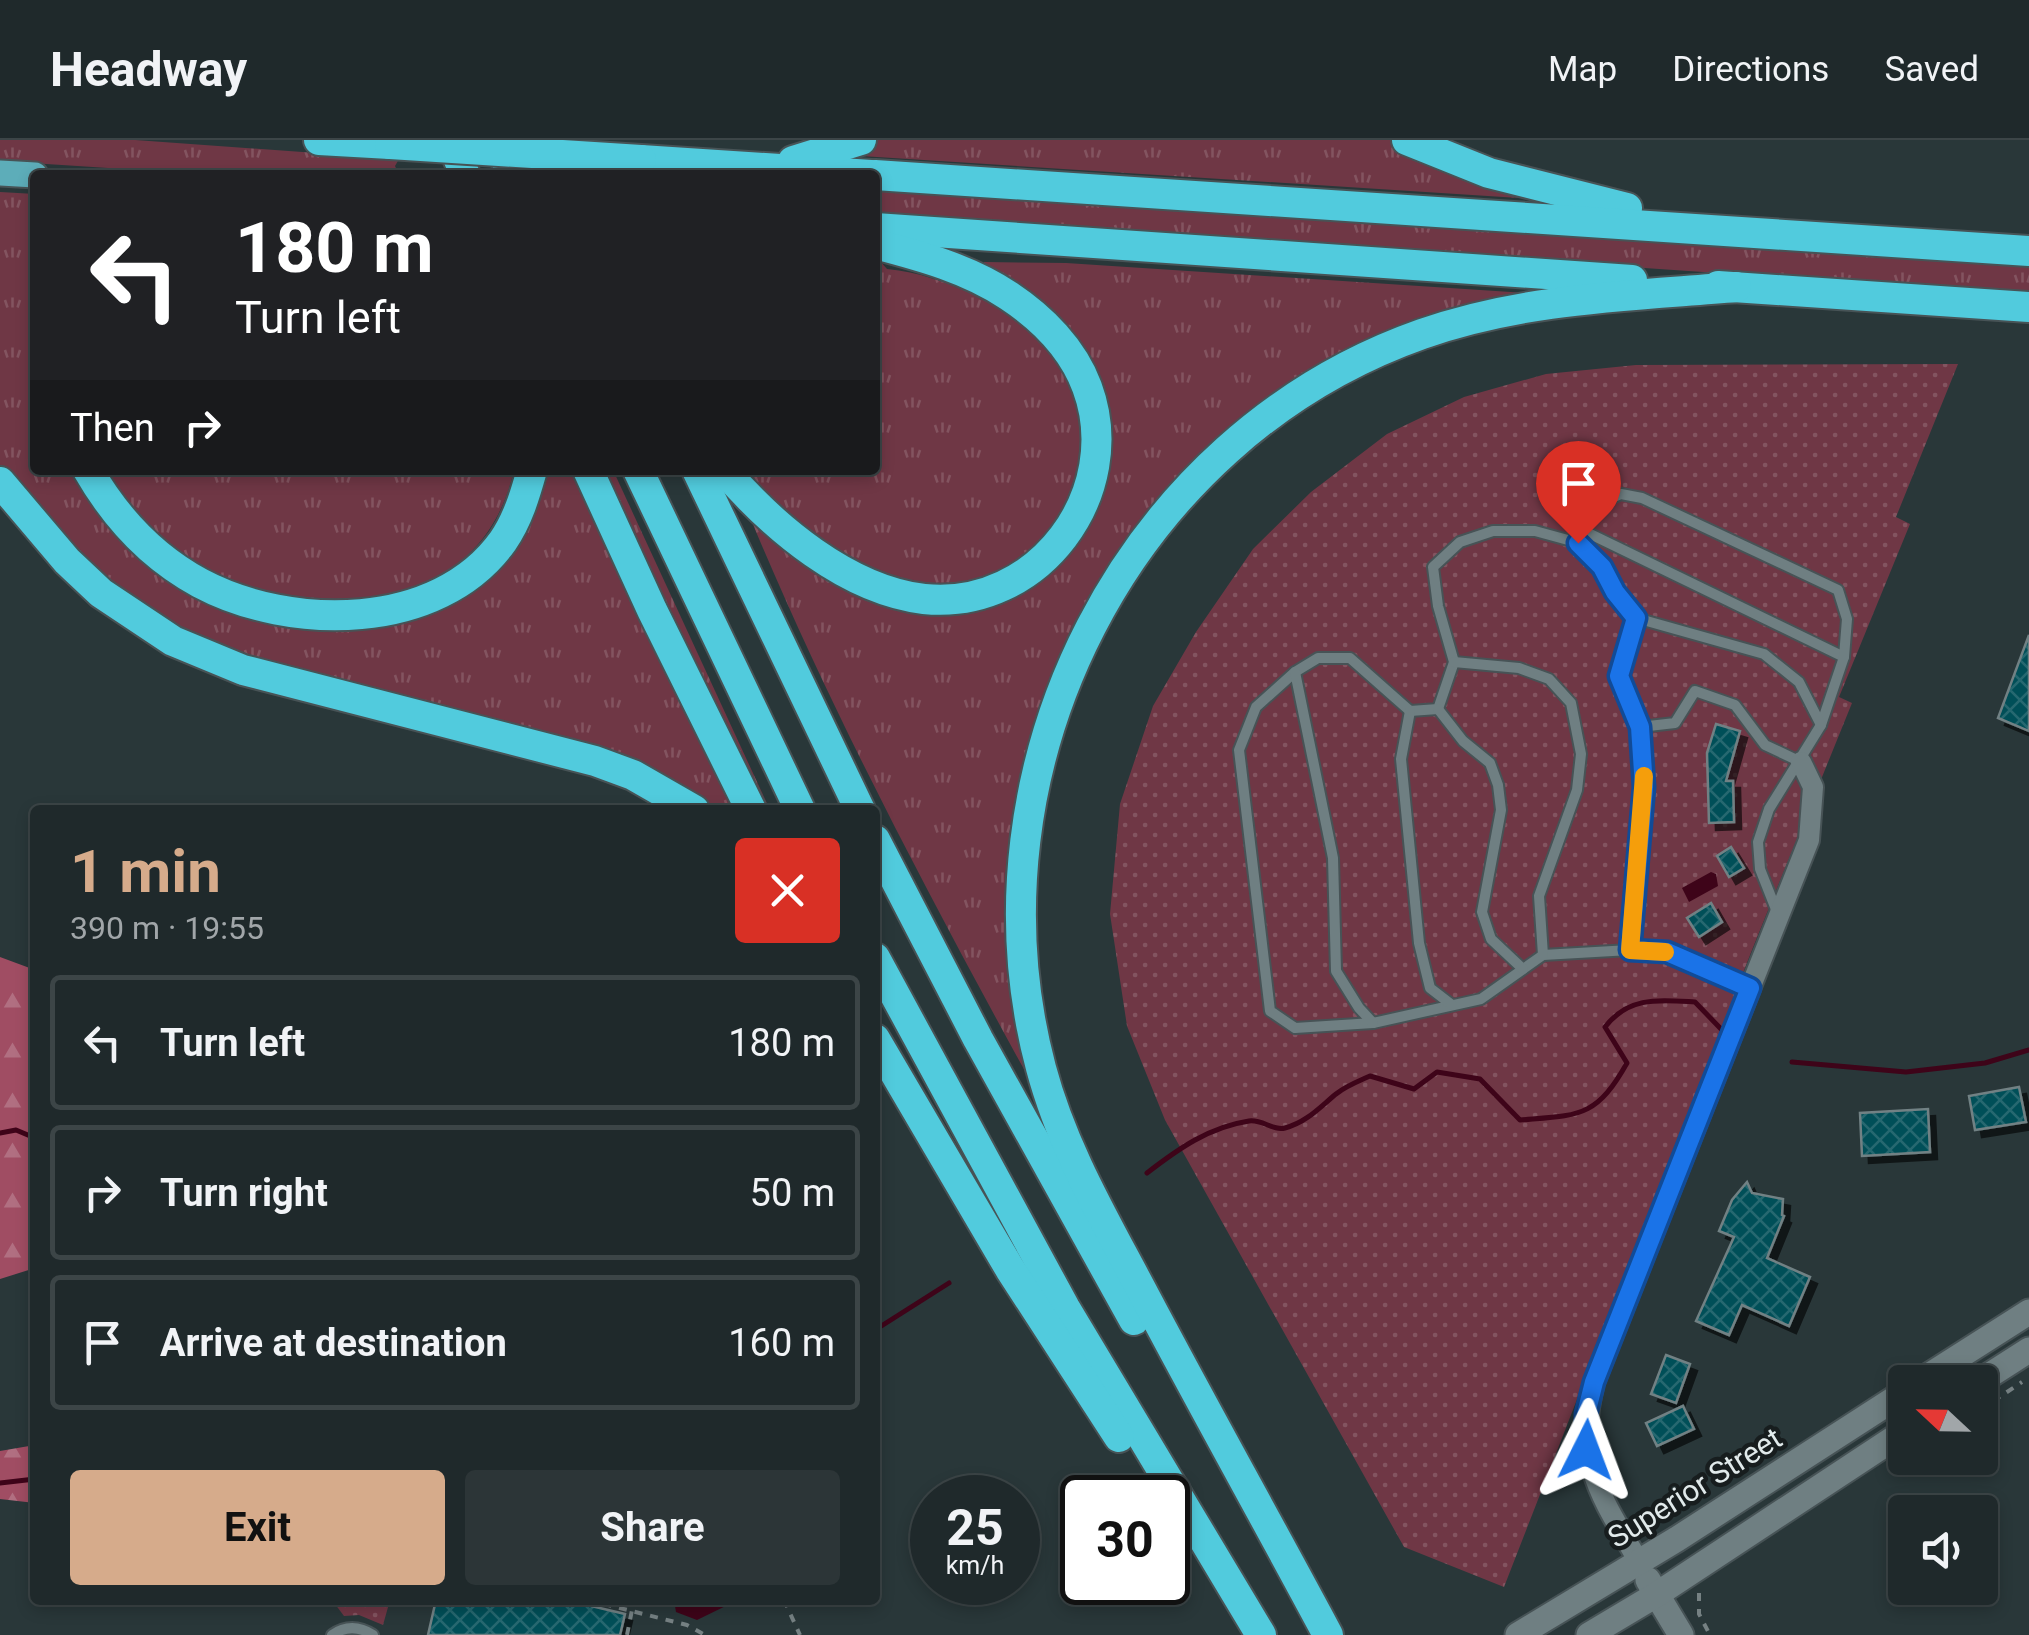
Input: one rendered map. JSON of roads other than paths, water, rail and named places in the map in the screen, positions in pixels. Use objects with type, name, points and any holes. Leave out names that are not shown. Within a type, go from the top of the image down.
[{"type":"highway","points":[[318,140],[794,170]]},
{"type":"highway","points":[[451,140],[463,170]]},
{"type":"highway","points":[[498,140],[510,170]]},
{"type":"highway","points":[[557,140],[568,170]]},
{"type":"highway","points":[[746,167],[811,158],[861,140]]},
{"type":"highway","points":[[1407,140],[1488,173],[1540,188],[1738,230]]},
{"type":"highway","points":[[880,175],[2029,248]]},
{"type":"highway","points":[[880,228],[2029,307]]},
{"type":"highway","points":[[729,475],[776,522],[807,546],[879,588],[913,597],[954,599],[996,589],[1038,565],[1071,529],[1093,480],[1097,453],[1092,404],[1074,360],[1037,318],[980,278],[880,245]]},
{"type":"highway","points":[[1326,1635],[1079,1172],[1041,1070],[1023,970],[1020,894],[1027,816],[1053,710],[1101,604],[1164,514],[1242,437],[1326,379],[1418,335],[1516,308],[1574,299],[1736,287]]},
{"type":"highway","points":[[1942,301],[2029,320]]},
{"type":"highway","points":[[91,475],[123,522],[148,547],[201,583],[267,608],[336,615],[406,605],[463,580],[502,541],[516,517],[530,475]]},
{"type":"highway","points":[[590,475],[749,805]]},
{"type":"highway","points":[[640,475],[798,805]]},
{"type":"highway","points":[[699,475],[858,805]]},
{"type":"highway","points":[[0,482],[101,593],[173,641],[243,670],[596,761],[633,775],[685,805]]},
{"type":"highway","points":[[880,850],[986,1054],[1130,1312],[1326,1635]]},
{"type":"highway","points":[[880,967],[1065,1308],[1259,1635]]},
{"type":"highway","points":[[880,1048],[1010,1269],[1145,1475]]},
{"type":"highway","points":[[1190,1539],[1259,1635]]},
{"type":"main road","points":[[0,173],[30,175]]},
{"type":"main road","points":[[1946,1365],[2029,1312]]},
{"type":"main road","points":[[1998,1370],[2029,1350]]},
{"type":"main road","name":"Superior Street","points":[[1518,1635],[1888,1403]]},
{"type":"main road","points":[[1589,1635],[1888,1443]]},
{"type":"main road","points":[[1639,1562],[1681,1635]]},
{"type":"street","points":[[1639,1562],[1597,1486],[1586,1450],[1586,1414],[1594,1382],[1809,840],[1812,787],[1801,762]]},
{"type":"lane","points":[[1581,537],[1598,504],[1621,494],[1642,498],[1838,590],[1848,619],[1844,657],[1821,725],[1769,810],[1758,842],[1760,869],[1778,916]]},
{"type":"lane","points":[[1438,708],[1454,662],[1438,606],[1433,568],[1460,542],[1493,531],[1535,530],[1581,537],[1844,657]]},
{"type":"lane","points":[[1581,537],[1636,618],[1764,654],[1799,682],[1821,725]]},
{"type":"lane","points":[[1630,950],[1644,787],[1640,727],[1619,676],[1636,618]]},
{"type":"lane","points":[[1438,708],[1410,711],[1350,658],[1318,658],[1295,672],[1256,706],[1239,750],[1270,1011],[1295,1028],[1373,1023],[1481,999],[1543,955],[1630,950],[1667,952],[1750,988]]},
{"type":"lane","points":[[1454,662],[1520,668],[1549,679],[1571,704],[1581,754],[1577,790],[1538,896],[1543,955]]},
{"type":"lane","points":[[1295,672],[1333,858],[1336,971],[1373,1023]]},
{"type":"lane","points":[[1640,727],[1674,723],[1695,691],[1735,705],[1765,746],[1801,762]]},
{"type":"lane","points":[[1438,708],[1463,741],[1490,763],[1498,785],[1501,810],[1482,912],[1491,939],[1523,969]]},
{"type":"lane","points":[[1410,711],[1401,759],[1419,943],[1430,988],[1452,1005]]},
{"type":"lane","points":[[332,1635],[359,1628],[373,1635]]},
{"type":"waterway","points":[[1147,1173],[1182,1148],[1221,1128],[1249,1121],[1281,1128],[1293,1125],[1340,1091],[1370,1076],[1414,1089],[1437,1072],[1480,1079],[1520,1120],[1572,1114],[1595,1104],[1606,1094],[1627,1063],[1605,1027],[1624,1010],[1646,1002],[1695,1002],[1721,1029]]},
{"type":"waterway","points":[[1792,1062],[1906,1072],[1985,1063],[2029,1050]]},
{"type":"waterway","points":[[0,1133],[16,1130],[30,1136]]},
{"type":"waterway","points":[[880,1327],[949,1283]]},
{"type":"waterway","points":[[0,1483],[30,1480]]}]
